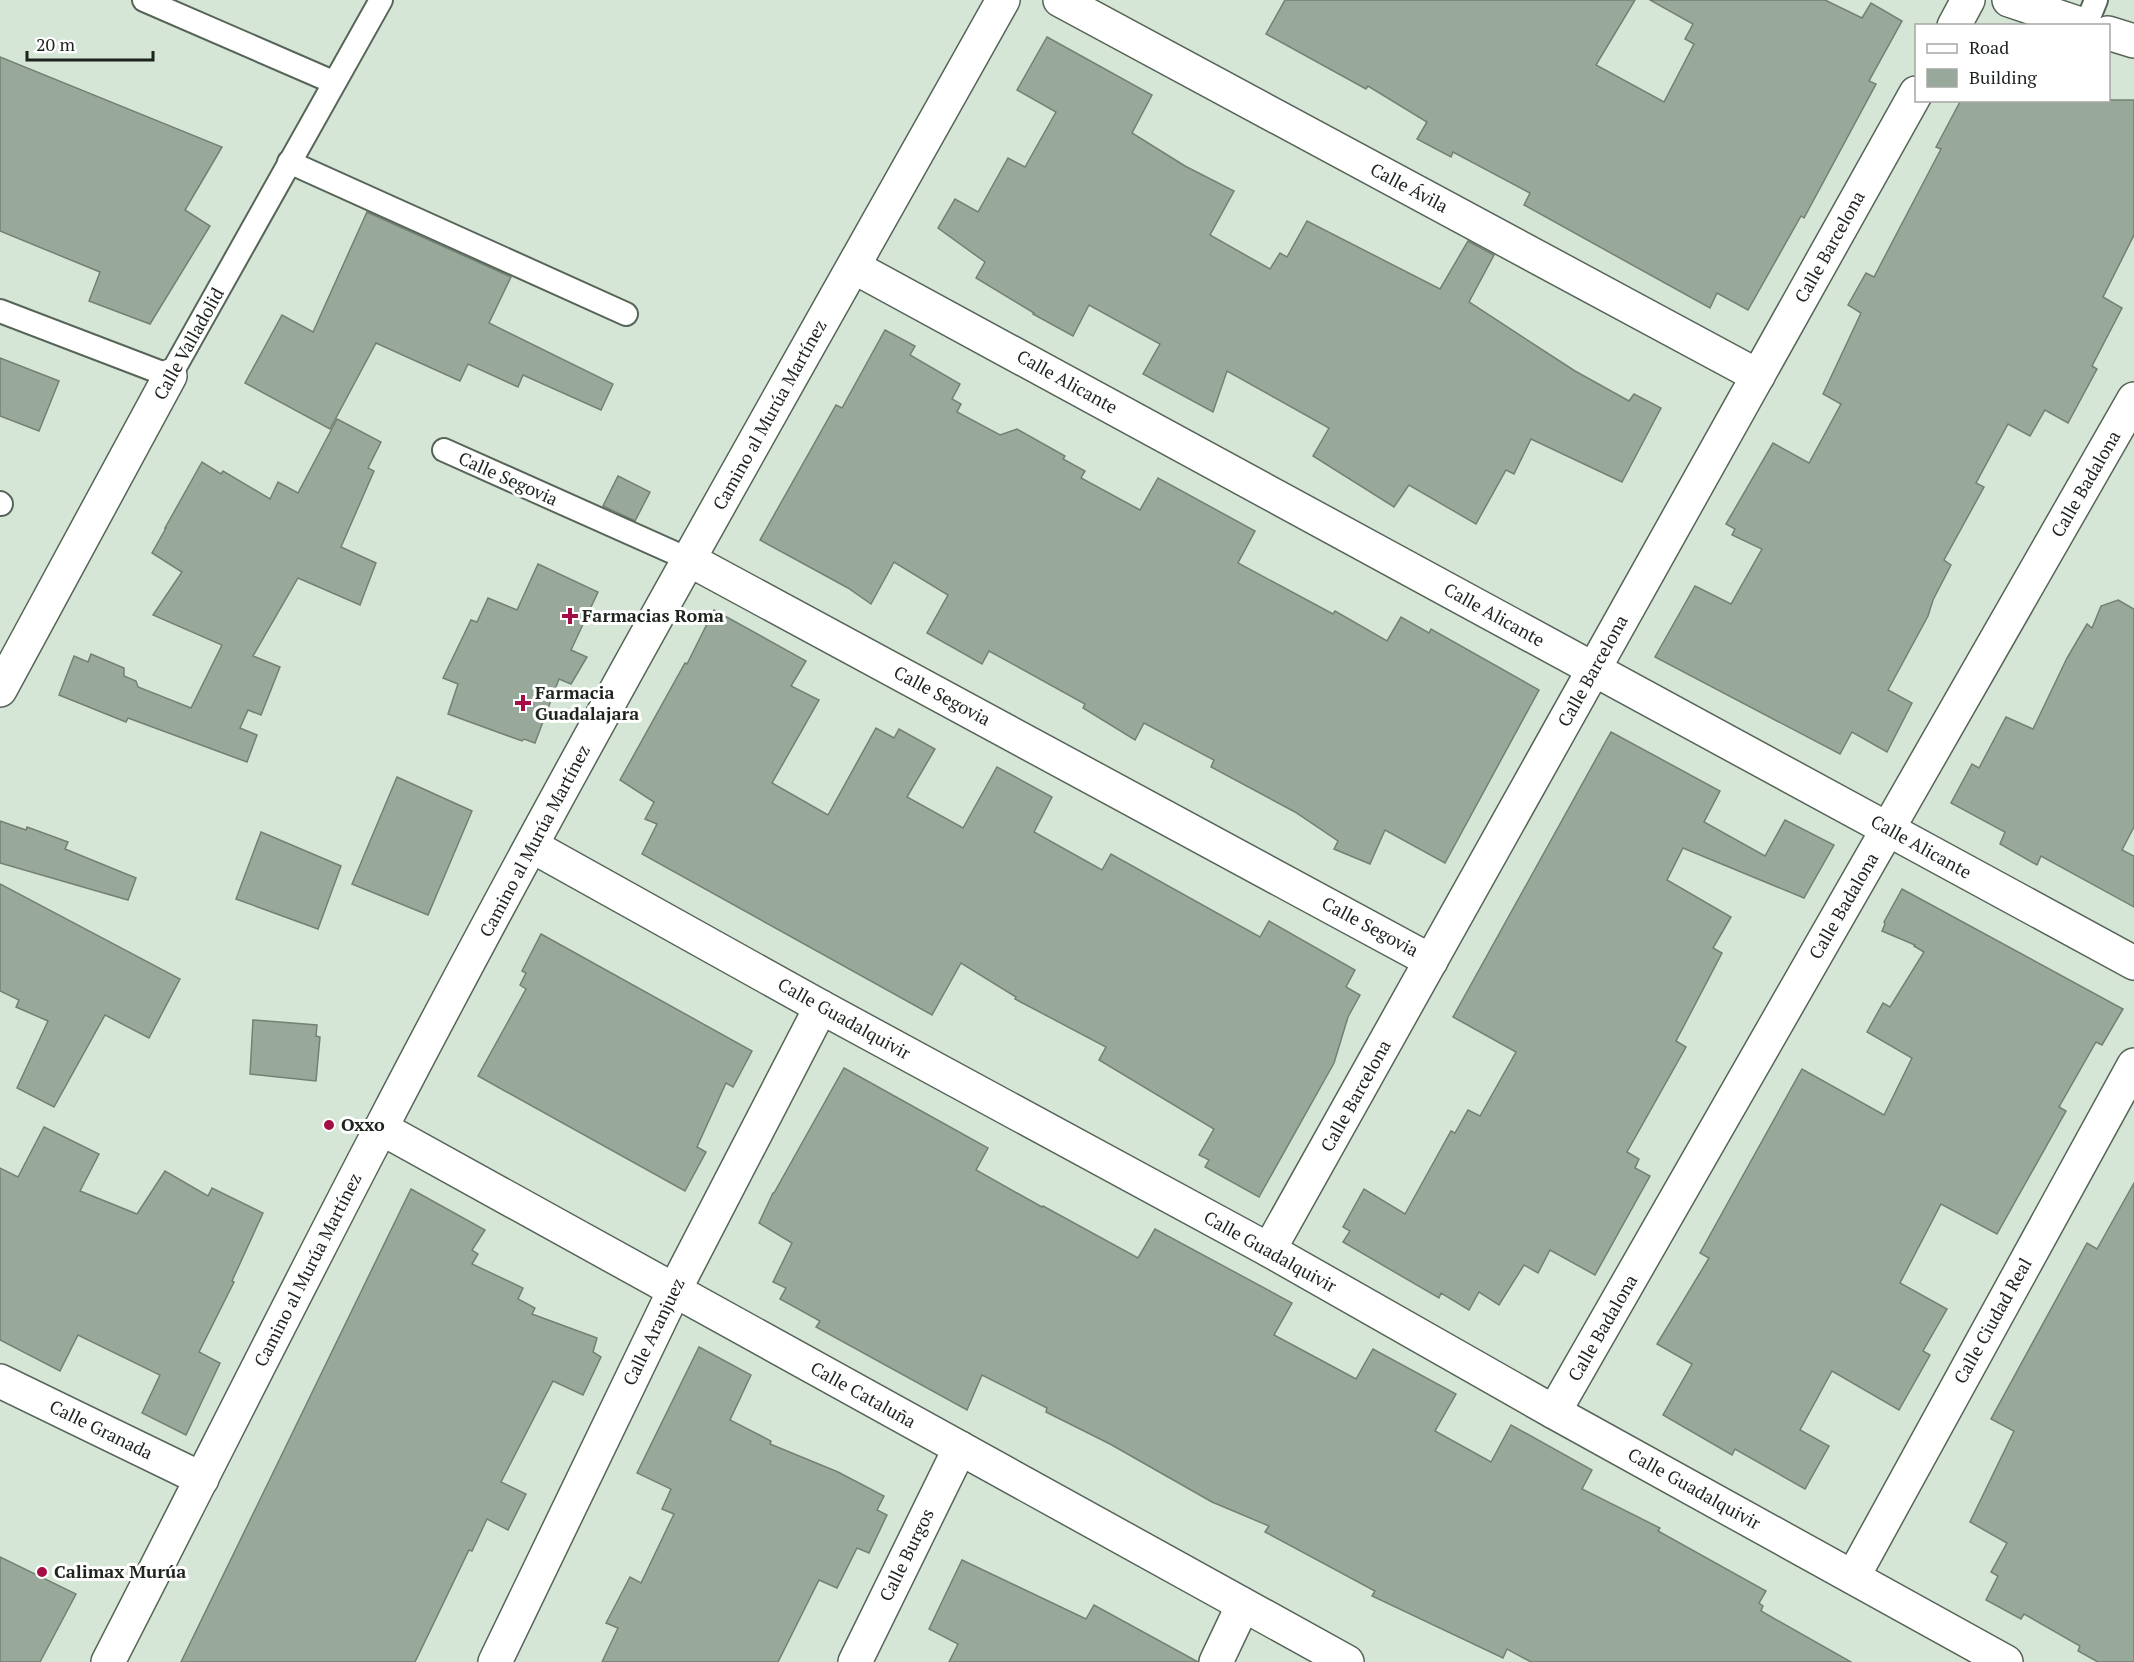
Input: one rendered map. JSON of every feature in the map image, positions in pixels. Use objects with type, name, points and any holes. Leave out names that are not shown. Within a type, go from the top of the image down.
[{"type":"street","name":"Camino al Murúa Martínez","points":[[108,1662],[381,1128],[532,846],[688,559],[1003,0]]},
{"type":"street","name":"Calle Ávila","points":[[1060,0],[1758,376]]},
{"type":"street","points":[[1955,24],[1968,0]]},
{"type":"street","points":[[2009,0],[2083,24]]},
{"type":"street","points":[[2110,33],[2134,41]]},
{"type":"street","name":"Calle Barcelona","points":[[1269,1250],[1915,97]]},
{"type":"street","name":"Calle Alicante","points":[[854,267],[2134,963]]},
{"type":"street","name":"Calle Valladolid","points":[[0,690],[170,376]]},
{"type":"street","name":"Calle Badalona","points":[[1554,1412],[2134,399]]},
{"type":"street","name":"Calle Segovia","points":[[688,559],[1431,961]]},
{"type":"street","name":"Calle Guadalquivir","points":[[532,846],[1269,1250],[1554,1412],[2006,1662]]},
{"type":"street","name":"Calle Aranjuez","points":[[495,1662],[674,1291],[821,1006]]},
{"type":"street","name":"Calle Ciudad Real","points":[[1853,1577],[2134,1065]]},
{"type":"street","name":"Calle Cataluña","points":[[381,1128],[1347,1662]]},
{"type":"street","name":"Calle Granada","points":[[0,1382],[202,1479]]},
{"type":"street","name":"Calle Burgos","points":[[855,1662],[960,1448]]},
{"type":"street","points":[[1215,1662],[1243,1605]]},
{"type":"lane","points":[[144,0],[333,82]]},
{"type":"lane","name":"Calle Valladolid","points":[[170,376],[381,0]]},
{"type":"lane","points":[[2086,24],[2096,0]]},
{"type":"lane","points":[[289,162],[626,314]]},
{"type":"lane","points":[[0,311],[170,376]]},
{"type":"lane","name":"Calle Segovia","points":[[444,450],[688,559]]},
{"type":"building","points":[[1285,0],[1635,0],[1596,65],[1664,102],[1694,44],[1685,39],[1693,24],[1650,0],[1825,0],[1862,18],[1871,3],[1902,21],[1869,81],[1876,84],[1804,218],[1801,216],[1748,310],[1717,293],[1710,308],[1524,205],[1530,193],[1453,152],[1451,157],[1417,139],[1427,122],[1368,86],[1366,89],[1266,34]]},
{"type":"building","points":[[1047,37],[1152,95],[1132,133],[1185,166],[1234,191],[1210,235],[1270,269],[1280,253],[1287,257],[1307,221],[1440,289],[1468,241],[1494,255],[1469,302],[1575,371],[1629,401],[1634,394],[1661,408],[1622,482],[1531,439],[1514,474],[1506,470],[1476,524],[1409,485],[1394,507],[1313,456],[1329,428],[1227,371],[1213,412],[1143,374],[1160,344],[1089,305],[1073,336],[976,278],[985,262],[938,228],[955,199],[978,212],[1008,158],[1025,167],[1056,112],[1017,90]]},
{"type":"building","points":[[0,57],[222,147],[185,210],[210,226],[150,324],[89,301],[100,272],[0,231]]},
{"type":"building","points":[[2134,100],[2134,235],[2103,297],[2122,308],[2092,366],[2097,369],[2068,423],[2045,410],[2030,436],[2008,424],[1976,483],[1984,487],[1944,560],[1951,565],[1933,600],[1928,616],[1888,690],[1912,703],[1887,752],[1852,732],[1840,754],[1655,657],[1695,586],[1731,604],[1762,549],[1732,535],[1735,529],[1726,524],[1773,443],[1809,463],[1841,404],[1823,394],[1861,313],[1848,305],[1866,273],[1874,277],[1941,149],[1936,147],[1960,102]]},
{"type":"building","points":[[367,212],[511,277],[489,323],[613,384],[601,410],[523,375],[518,387],[468,364],[460,381],[376,343],[330,429],[245,383],[282,315],[313,332]]},
{"type":"building","points":[[885,330],[915,346],[910,355],[960,384],[952,399],[961,404],[957,412],[1000,435],[1017,429],[1065,456],[1063,459],[1085,471],[1081,478],[1140,510],[1158,478],[1255,531],[1238,563],[1333,614],[1335,611],[1387,641],[1401,617],[1429,633],[1431,629],[1539,690],[1445,863],[1385,830],[1370,864],[1334,849],[1338,841],[1295,812],[1211,767],[1214,760],[1144,723],[1135,740],[1083,708],[1085,704],[989,651],[982,664],[927,633],[948,595],[894,562],[871,604],[848,588],[760,540],[836,405],[842,408]]},
{"type":"building","points":[[0,358],[59,381],[39,431],[0,416]]},
{"type":"building","points":[[337,419],[381,442],[368,468],[374,471],[341,547],[376,563],[360,605],[298,578],[253,656],[280,667],[261,715],[248,710],[240,728],[257,735],[247,762],[128,718],[126,722],[59,695],[74,656],[88,662],[91,654],[124,668],[124,676],[136,681],[138,687],[191,708],[222,645],[153,615],[182,572],[152,553],[202,462],[221,474],[223,471],[270,499],[278,482],[298,493]]},
{"type":"building","points":[[618,476],[650,492],[635,521],[603,506]]},
{"type":"building","points":[[538,564],[598,592],[571,650],[587,657],[571,684],[559,679],[535,743],[524,739],[522,741],[448,714],[458,684],[443,678],[471,620],[477,622],[488,598],[517,610]]},
{"type":"building","points":[[2118,600],[2134,609],[2134,827],[2122,850],[2134,856],[2134,907],[2041,856],[2037,865],[2000,844],[2005,832],[1951,803],[1972,764],[1979,768],[2006,717],[2033,729],[2067,658],[2087,624],[2092,628],[2101,606]]},
{"type":"building","points":[[714,610],[806,661],[791,686],[819,700],[772,783],[828,815],[876,728],[894,738],[899,729],[935,749],[907,797],[963,828],[997,767],[1052,797],[1034,832],[1102,870],[1111,854],[1260,937],[1269,921],[1355,970],[1346,987],[1360,995],[1348,1017],[1334,1063],[1259,1197],[1205,1167],[1209,1160],[1199,1155],[1214,1129],[1099,1060],[1106,1047],[1015,999],[1016,997],[961,963],[932,1015],[642,854],[657,824],[645,819],[654,802],[620,780],[685,663],[687,664]]},
{"type":"building","points":[[1611,732],[1720,791],[1704,822],[1765,856],[1785,820],[1834,845],[1804,898],[1683,848],[1667,880],[1731,917],[1713,948],[1722,953],[1676,1041],[1686,1047],[1627,1152],[1639,1159],[1635,1168],[1650,1176],[1595,1275],[1550,1250],[1538,1273],[1524,1265],[1499,1305],[1479,1292],[1469,1310],[1441,1293],[1439,1298],[1343,1242],[1350,1231],[1343,1227],[1364,1189],[1405,1214],[1451,1131],[1455,1133],[1468,1110],[1480,1116],[1516,1052],[1453,1017]]},
{"type":"building","points":[[397,777],[472,811],[428,915],[352,884]]},
{"type":"building","points":[[0,821],[26,830],[27,827],[68,842],[65,849],[136,878],[128,900],[0,863]]},
{"type":"building","points":[[261,832],[341,866],[318,929],[236,899]]},
{"type":"building","points":[[0,884],[180,979],[149,1038],[105,1015],[54,1107],[17,1088],[48,1021],[16,1007],[19,1000],[0,991]]},
{"type":"building","points":[[1902,889],[2123,1009],[2102,1045],[2096,1042],[2059,1107],[2066,1111],[1997,1234],[1941,1204],[1900,1283],[1947,1309],[1923,1351],[1930,1355],[1899,1410],[1832,1371],[1800,1430],[1829,1446],[1805,1489],[1735,1449],[1732,1455],[1663,1415],[1692,1364],[1657,1344],[1709,1258],[1700,1253],[1802,1069],[1884,1115],[1912,1058],[1867,1032],[1883,1003],[1890,1007],[1924,952],[1915,945],[1882,931],[1884,922]]},
{"type":"building","points":[[541,934],[752,1051],[733,1087],[726,1083],[697,1147],[706,1152],[685,1191],[478,1076],[526,989],[520,985],[526,973],[522,971]]},
{"type":"building","points":[[253,1020],[317,1025],[316,1036],[320,1037],[316,1081],[250,1074]]},
{"type":"building","points":[[844,1068],[988,1148],[976,1170],[1138,1258],[1155,1229],[1292,1303],[1274,1335],[1356,1379],[1373,1349],[1456,1394],[1435,1431],[1491,1462],[1511,1425],[1592,1470],[1582,1489],[1660,1528],[1658,1531],[1766,1591],[1759,1603],[1763,1606],[1761,1611],[1851,1662],[1531,1662],[1507,1649],[1503,1658],[1372,1596],[1375,1591],[1265,1532],[1269,1526],[1212,1502],[1110,1444],[1046,1412],[1047,1408],[982,1375],[967,1410],[816,1327],[820,1321],[780,1299],[786,1288],[773,1282],[792,1243],[759,1223],[773,1193]]},
{"type":"building","points":[[44,1127],[99,1154],[80,1191],[137,1214],[165,1171],[208,1196],[212,1188],[263,1213],[232,1281],[234,1282],[199,1352],[220,1363],[186,1435],[142,1413],[160,1375],[78,1335],[60,1371],[0,1340],[0,1168],[18,1177]]},
{"type":"building","points":[[2134,1183],[2134,1662],[2098,1662],[2078,1651],[2080,1646],[2024,1614],[2021,1619],[1986,1600],[1998,1576],[1991,1572],[2007,1543],[1970,1522],[2014,1431],[1991,1419],[2087,1243],[2097,1249]]},
{"type":"building","points":[[411,1189],[485,1230],[472,1250],[478,1254],[472,1264],[523,1288],[518,1299],[535,1308],[532,1314],[597,1338],[593,1352],[601,1357],[583,1395],[553,1381],[501,1482],[526,1494],[508,1530],[487,1519],[472,1551],[469,1550],[415,1662],[181,1662]]},
{"type":"building","points":[[699,1347],[751,1375],[730,1420],[771,1441],[770,1444],[838,1472],[884,1496],[877,1510],[887,1515],[869,1553],[857,1548],[837,1588],[819,1580],[778,1662],[602,1662],[618,1628],[606,1623],[630,1577],[641,1583],[674,1514],[662,1509],[671,1489],[637,1473]]},
{"type":"building","points":[[0,1557],[76,1594],[40,1662],[0,1662]]},
{"type":"building","points":[[962,1560],[1086,1619],[1094,1605],[1198,1662],[949,1662],[958,1644],[929,1629]]},
{"type":"place","name":"Farmacias Roma","points":[[570,616]]},
{"type":"place","name":"Farmacia Guadalajara","points":[[523,703]]},
{"type":"place","name":"Oxxo","points":[[329,1125]]},
{"type":"place","name":"Calimax Murúa","points":[[42,1572]]}]
